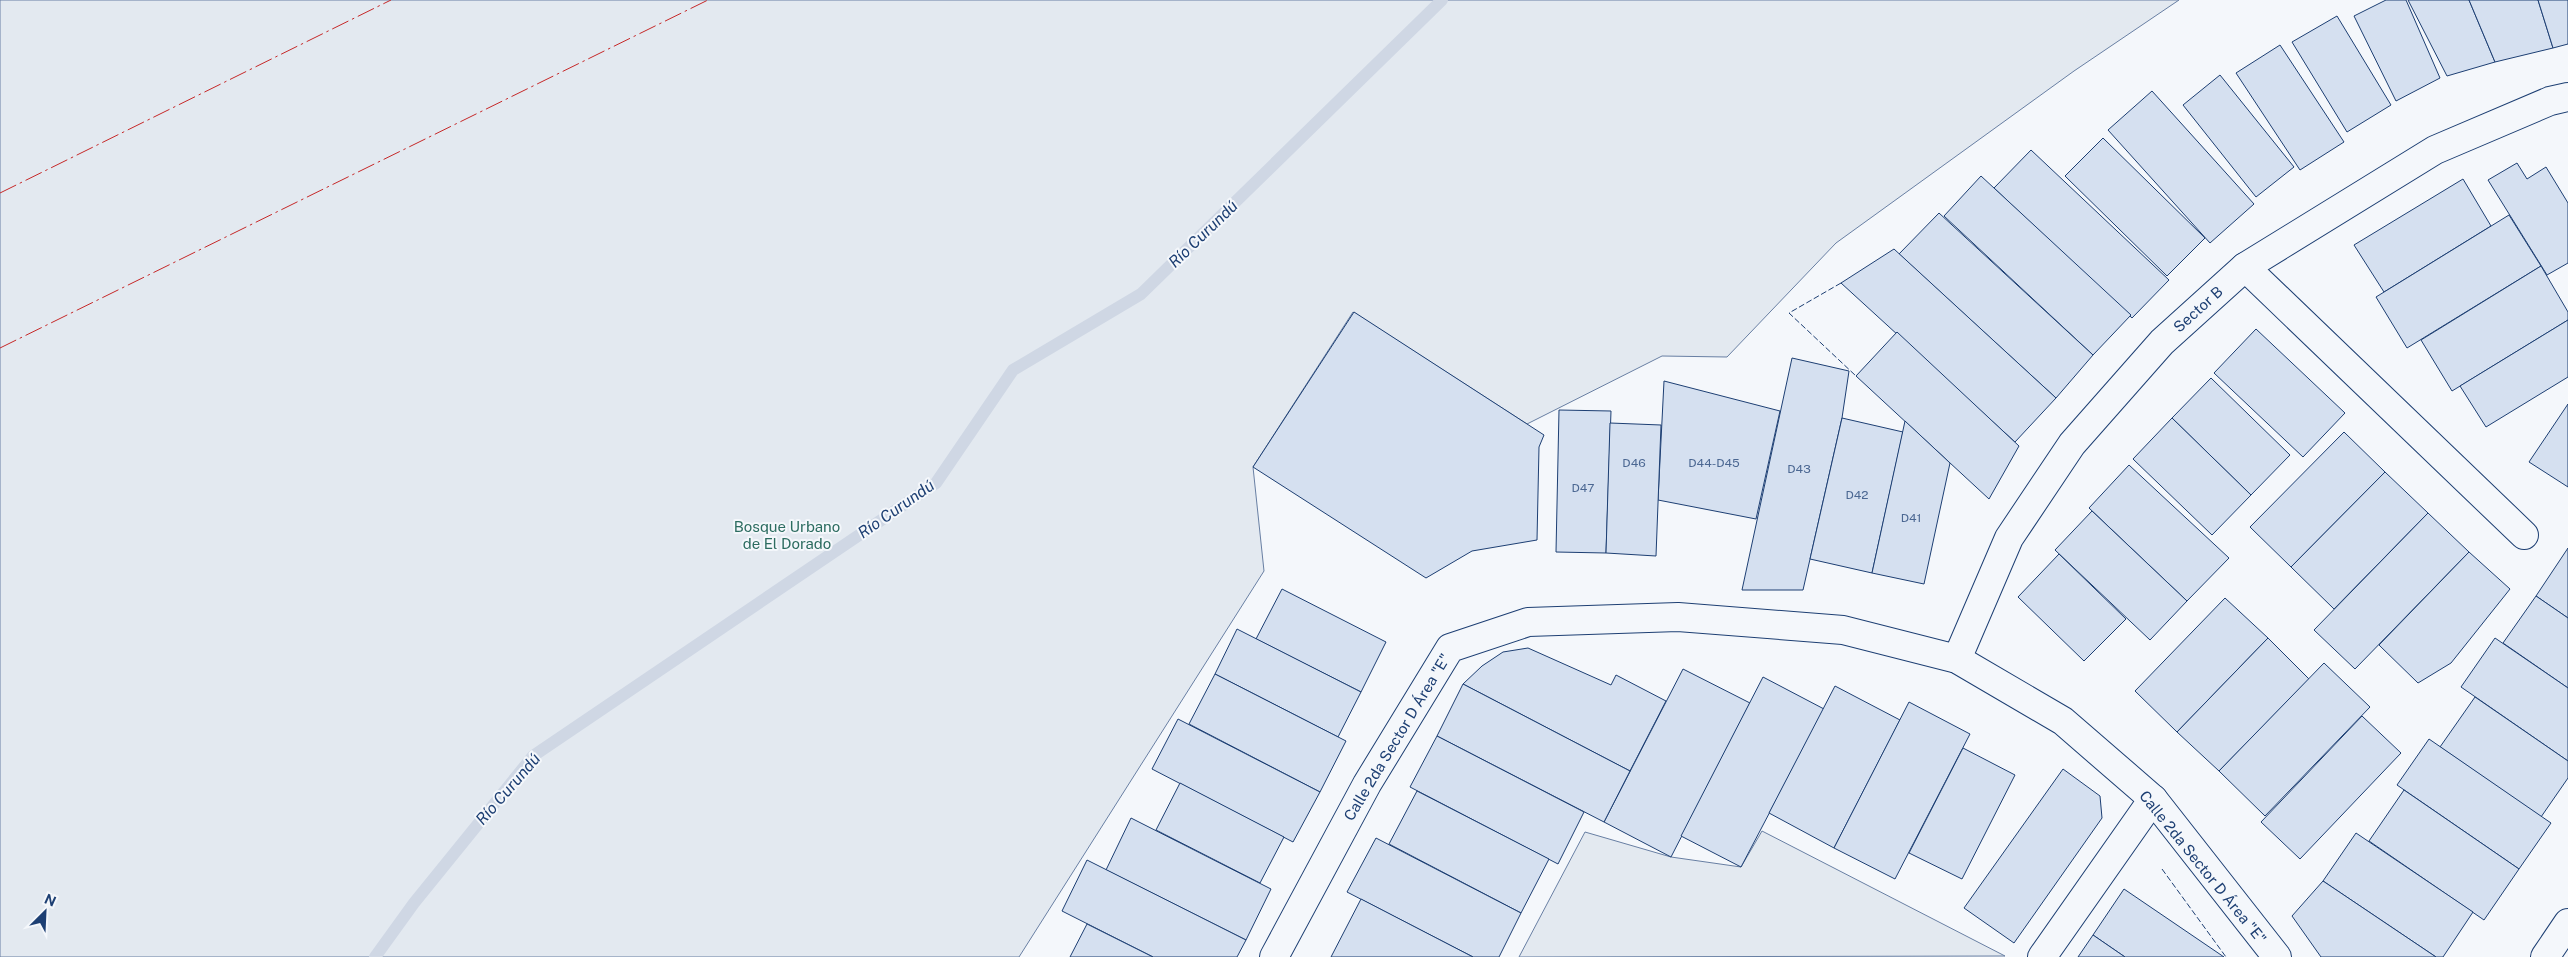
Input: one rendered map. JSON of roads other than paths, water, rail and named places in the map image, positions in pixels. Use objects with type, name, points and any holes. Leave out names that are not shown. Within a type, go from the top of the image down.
[{"type":"street","name":"Sector B","points":[[1957,660],[2009,538],[2072,444],[2162,342],[2245,266],[2435,150],[2550,101],[2568,97]]},
{"type":"street","points":[[2245,266],[2524,535]]},
{"type":"street","name":"Calle 2da Sector D Área \"E\"","points":[[1274,957],[1366,784],[1450,648],[1528,622],[1678,617],[1843,630],[1957,660],[2063,720],[2153,800],[2277,957]]},
{"type":"street","points":[[2042,957],[2153,800]]},
{"type":"street","points":[[2545,957],[2568,923]]},
{"type":"waterway","name":"Río Curundú","points":[[375,957],[414,903],[533,756],[936,483],[1013,370],[1141,294],[1442,0]]},
{"type":"park label","name":"Bosque Urbano de El Dorado","points":[[787,534]]}]
